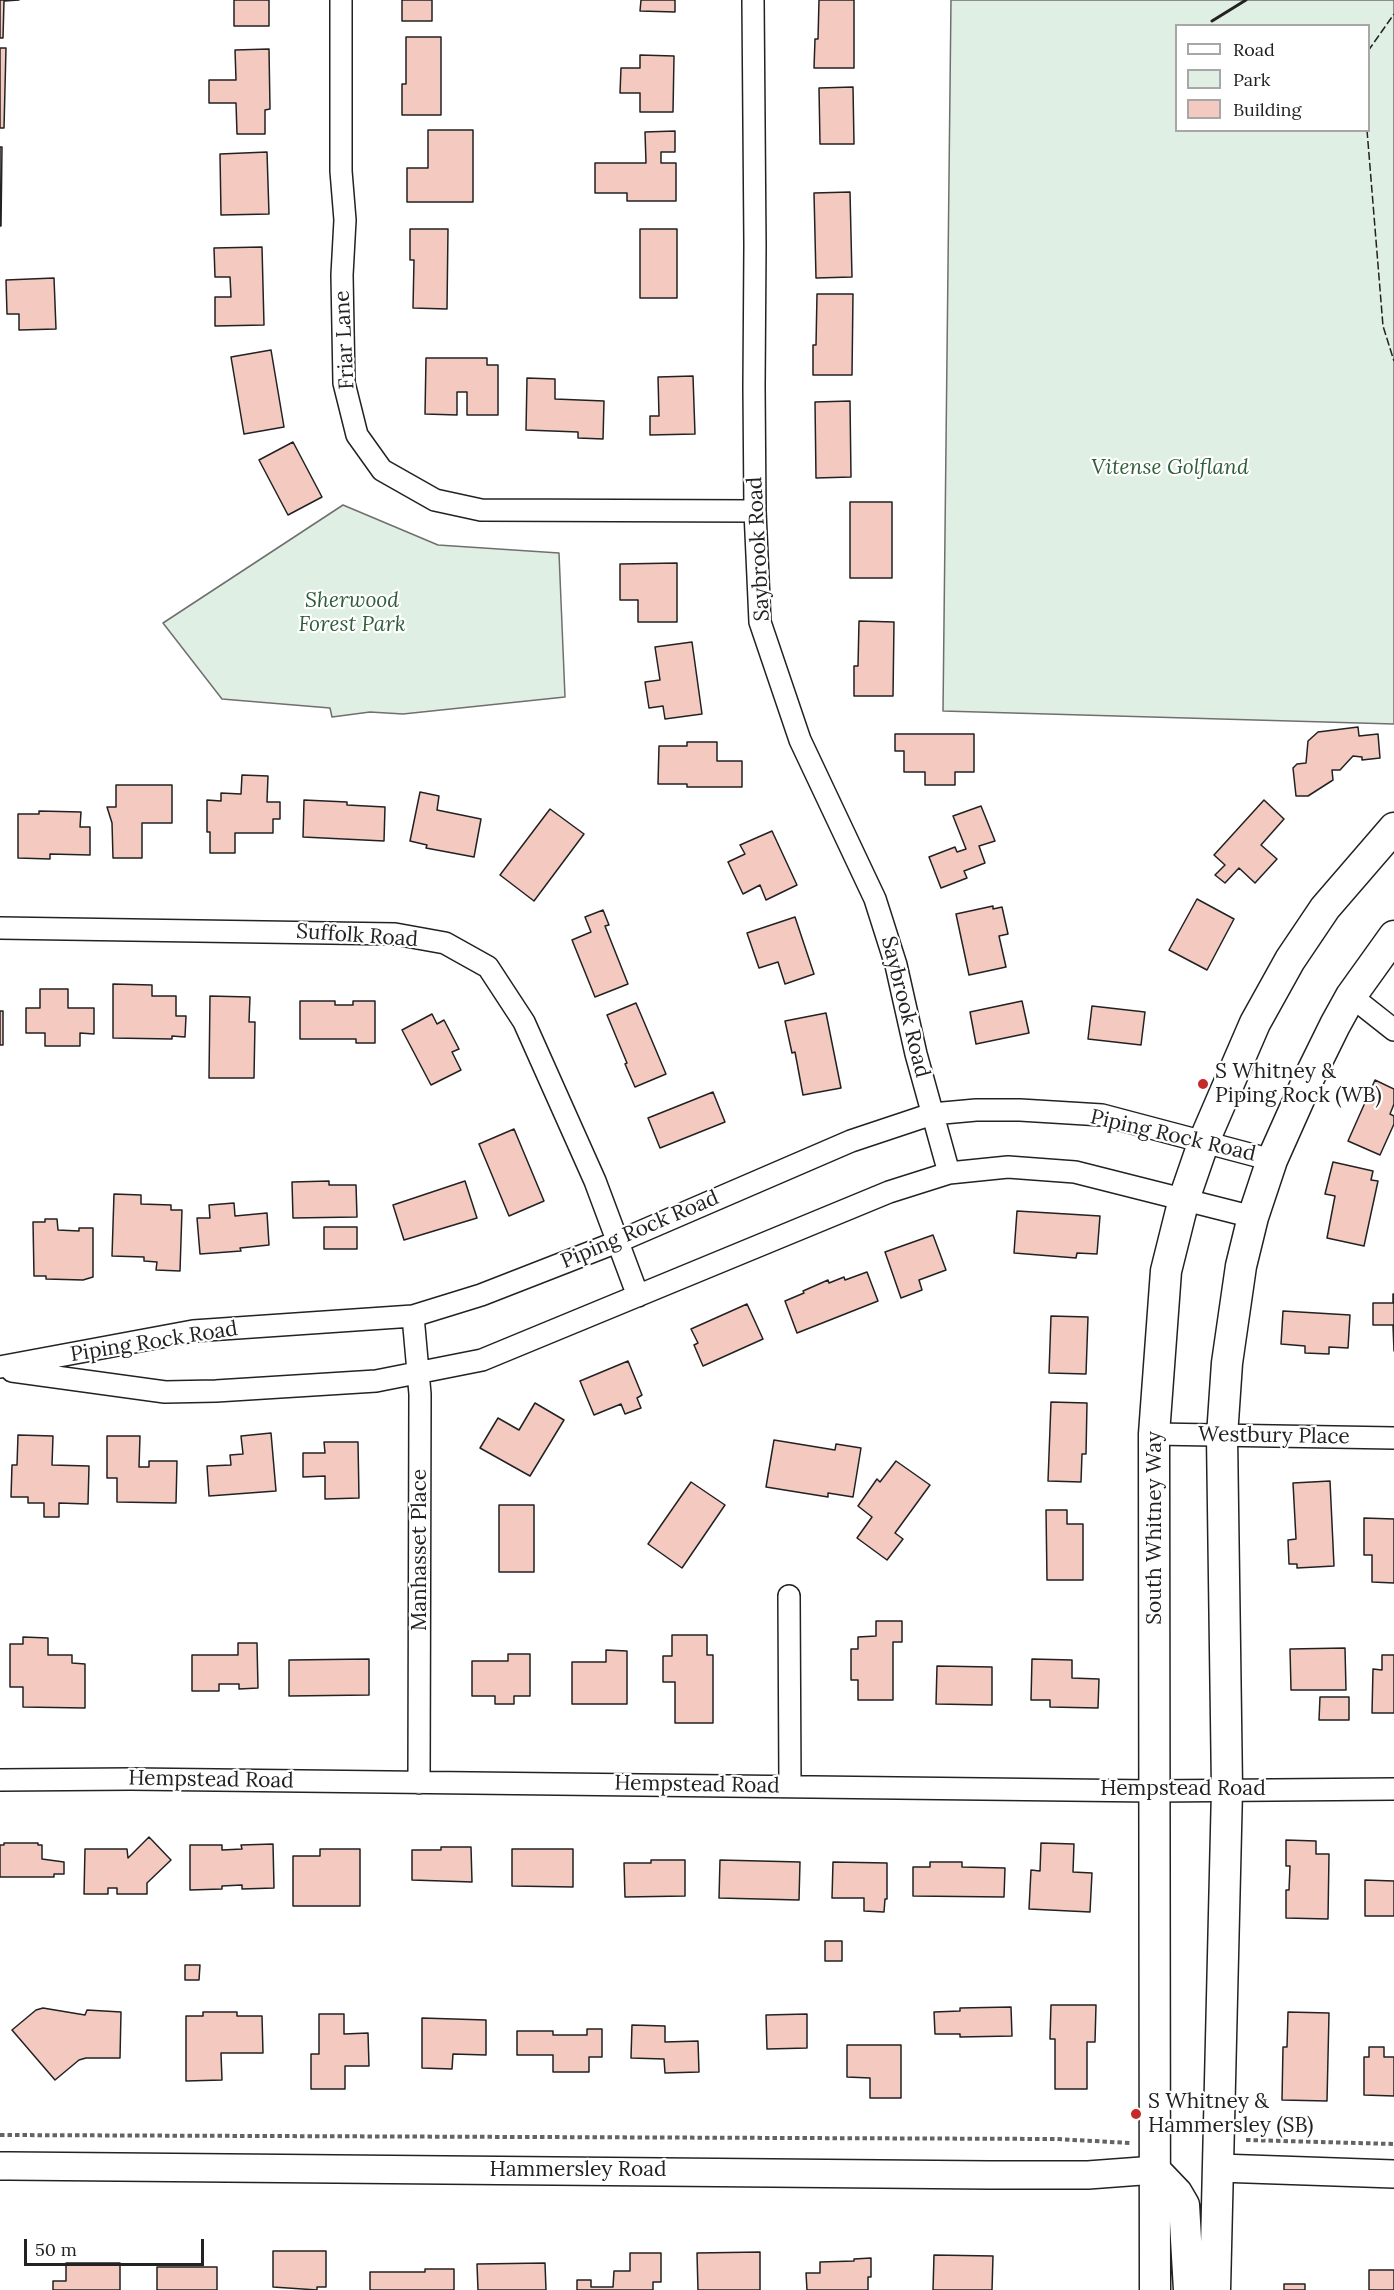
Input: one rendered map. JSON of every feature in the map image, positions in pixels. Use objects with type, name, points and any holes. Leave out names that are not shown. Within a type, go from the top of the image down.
[{"type":"main road","name":"South Whitney Way","points":[[1155,2290],[1153,1791],[1156,1545],[1154,1434],[1166,1271],[1184,1199],[1204,1141],[1255,1023],[1290,960],[1325,908],[1394,828]]},
{"type":"main road","points":[[1215,2290],[1227,1789],[1222,1436],[1227,1363],[1241,1266],[1252,1217],[1272,1160],[1305,1086],[1351,996],[1394,936]]},
{"type":"main road","points":[[1155,2155],[1184,2205],[1189,2290]]},
{"type":"street","name":"Friar Lane","points":[[341,0],[341,171],[345,220],[342,275],[344,383],[357,435],[382,470],[435,500],[481,510],[755,511]]},
{"type":"street","name":"Saybrook Road","points":[[753,0],[755,511],[760,622],[800,740],[875,899],[896,965],[932,1114],[949,1173]]},
{"type":"street","name":"Suffolk Road","points":[[0,928],[395,934],[445,943],[488,967],[524,1022],[595,1181],[638,1296]]},
{"type":"street","points":[[1351,996],[1394,1030]]},
{"type":"street","name":"Piping Rock Road","points":[[0,1368],[193,1331],[413,1316],[481,1294],[617,1242],[851,1141],[932,1114],[976,1110],[1020,1110],[1102,1115],[1272,1160]]},
{"type":"street","name":"Piping Rock Road","points":[[0,1368],[165,1392],[376,1381],[482,1360],[829,1215],[889,1192],[949,1173],[1008,1167],[1075,1172],[1252,1217]]},
{"type":"street","name":"Manhasset Place","points":[[413,1316],[418,1373],[419,1783]]},
{"type":"street","name":"Westbury Place","points":[[1154,1434],[1394,1438]]},
{"type":"street","points":[[789,1596],[790,1786]]},
{"type":"street","name":"Hempstead Road","points":[[0,1780],[131,1779],[1153,1791],[1394,1789]]},
{"type":"street","points":[[1219,2154],[1394,2174]]},
{"type":"street","name":"Hammersley Road","points":[[0,2166],[1088,2175],[1155,2155]]},
{"type":"path","points":[[0,2135],[1056,2139],[1127,2143],[1155,2155]]},
{"type":"path","points":[[1219,2154],[1394,2144]]},
{"type":"green space","name":"Vitense Golfland","points":[[951,0],[1394,0],[1394,724],[943,711]]},
{"type":"green space","name":"Sherwood Forest Park","points":[[343,505],[438,545],[559,553],[565,697],[403,714],[370,712],[332,717],[330,708],[222,699],[163,623]]},
{"type":"building","points":[[0,0],[19,0],[4,1],[3,38],[0,38]]},
{"type":"building","points":[[234,0],[269,0],[269,26],[234,26]]},
{"type":"building","points":[[402,0],[432,0],[432,21],[402,21]]},
{"type":"building","points":[[641,0],[675,0],[675,12],[640,11]]},
{"type":"building","points":[[819,0],[854,0],[854,68],[814,68],[815,39],[818,39]]},
{"type":"building","points":[[406,37],[441,37],[441,115],[402,115],[402,84],[406,84]]},
{"type":"building","points":[[0,48],[6,48],[4,128],[0,128]]},
{"type":"building","points":[[269,49],[270,109],[265,110],[265,134],[237,134],[236,103],[209,103],[209,80],[236,80],[235,50]]},
{"type":"building","points":[[640,55],[674,56],[673,112],[640,112],[640,93],[620,93],[621,68],[640,68]]},
{"type":"building","points":[[853,87],[854,144],[820,144],[819,88]]},
{"type":"building","points":[[428,130],[473,130],[473,202],[407,202],[407,168],[428,168]]},
{"type":"building","points":[[675,131],[675,152],[661,152],[661,163],[676,163],[676,201],[627,201],[627,193],[595,193],[595,163],[646,163],[645,132]]},
{"type":"building","points":[[0,147],[2,147],[1,226],[0,226]]},
{"type":"building","points":[[267,152],[269,214],[221,215],[220,154]]},
{"type":"building","points":[[850,192],[852,277],[816,278],[814,193]]},
{"type":"building","points":[[410,229],[448,229],[447,309],[413,308],[414,260],[410,260]]},
{"type":"building","points":[[640,229],[677,229],[677,298],[640,298]]},
{"type":"building","points":[[262,247],[264,325],[215,326],[215,297],[231,297],[230,277],[215,277],[214,248]]},
{"type":"building","points":[[54,278],[56,329],[19,330],[19,314],[7,314],[6,280]]},
{"type":"building","points":[[817,294],[853,294],[852,375],[813,375]]},
{"type":"building","points":[[271,350],[284,427],[244,434],[231,357]]},
{"type":"building","points":[[426,358],[487,358],[487,365],[498,365],[498,415],[467,415],[467,392],[457,392],[457,415],[425,414]]},
{"type":"building","points":[[693,376],[695,434],[650,435],[650,416],[659,416],[658,377]]},
{"type":"building","points":[[527,378],[555,379],[555,399],[604,401],[603,439],[578,438],[578,432],[526,430]]},
{"type":"building","points":[[850,401],[851,477],[816,478],[815,402]]},
{"type":"building","points":[[293,442],[322,497],[288,515],[259,460]]},
{"type":"building","points":[[850,502],[892,502],[892,578],[850,578]]},
{"type":"building","points":[[677,563],[677,622],[638,622],[638,600],[620,600],[620,564]]},
{"type":"building","points":[[859,621],[894,622],[893,696],[854,696],[854,666],[858,666]]},
{"type":"building","points":[[692,642],[702,714],[665,719],[663,706],[649,708],[645,682],[660,680],[655,647]]},
{"type":"building","points":[[1358,727],[1359,736],[1378,734],[1380,758],[1362,760],[1362,757],[1353,756],[1340,770],[1332,770],[1333,780],[1308,796],[1296,796],[1293,768],[1297,764],[1306,763],[1308,741],[1318,732]]},
{"type":"building","points":[[895,734],[974,734],[974,772],[955,772],[955,785],[925,785],[925,772],[904,772],[904,751],[895,751]]},
{"type":"building","points":[[687,742],[717,742],[717,761],[742,761],[742,787],[687,787],[687,784],[658,784],[659,746],[687,746]]},
{"type":"building","points":[[242,775],[268,776],[267,802],[280,802],[280,819],[273,819],[273,833],[235,833],[235,853],[210,853],[210,832],[207,832],[207,800],[221,801],[221,793],[241,794]]},
{"type":"building","points":[[116,785],[172,785],[172,823],[142,823],[142,858],[113,858],[112,823],[107,807],[116,807]]},
{"type":"building","points":[[420,792],[439,796],[437,810],[481,819],[474,857],[426,848],[427,845],[410,841]]},
{"type":"building","points":[[304,800],[385,807],[384,841],[303,837]]},
{"type":"building","points":[[1264,800],[1284,819],[1261,845],[1277,859],[1255,883],[1239,868],[1225,883],[1215,875],[1225,865],[1214,855]]},
{"type":"building","points":[[981,806],[995,841],[979,846],[985,863],[964,871],[967,878],[941,888],[929,857],[955,847],[957,852],[966,849],[953,816]]},
{"type":"building","points":[[550,809],[584,834],[534,901],[500,875]]},
{"type":"building","points":[[39,811],[81,812],[80,827],[90,827],[90,855],[50,854],[50,859],[18,858],[18,814],[39,814]]},
{"type":"building","points":[[772,831],[797,885],[766,900],[760,885],[743,894],[728,862],[745,854],[740,845]]},
{"type":"building","points":[[1197,899],[1234,919],[1207,970],[1169,950]]},
{"type":"building","points":[[993,906],[993,909],[1002,907],[1008,934],[999,936],[1006,967],[969,975],[956,914]]},
{"type":"building","points":[[603,910],[609,925],[605,926],[628,984],[595,997],[572,940],[591,932],[585,917]]},
{"type":"building","points":[[795,917],[814,974],[785,984],[778,962],[759,968],[747,933]]},
{"type":"building","points":[[113,984],[152,985],[152,996],[176,996],[176,1016],[186,1016],[185,1037],[172,1036],[172,1039],[113,1038]]},
{"type":"building","points":[[40,989],[68,989],[68,1008],[94,1008],[94,1034],[80,1033],[80,1046],[45,1046],[45,1033],[26,1033],[26,1008],[40,1008]]},
{"type":"building","points":[[210,996],[250,997],[249,1022],[255,1022],[254,1078],[209,1078]]},
{"type":"building","points":[[300,1001],[335,1001],[335,1005],[353,1005],[353,1001],[375,1001],[375,1043],[356,1043],[356,1039],[300,1039]]},
{"type":"building","points":[[1022,1001],[1029,1033],[976,1044],[970,1012]]},
{"type":"building","points":[[636,1003],[666,1074],[635,1087],[607,1015]]},
{"type":"building","points":[[1092,1006],[1145,1012],[1141,1045],[1088,1039]]},
{"type":"building","points":[[0,1011],[3,1011],[3,1045],[0,1045]]},
{"type":"building","points":[[826,1013],[841,1088],[803,1095],[795,1052],[792,1053],[785,1021]]},
{"type":"building","points":[[432,1014],[437,1024],[444,1020],[459,1049],[452,1052],[461,1070],[431,1085],[402,1030]]},
{"type":"building","points":[[1375,1080],[1394,1089],[1394,1104],[1390,1114],[1394,1116],[1394,1124],[1380,1155],[1348,1141]]},
{"type":"building","points":[[713,1092],[725,1122],[660,1148],[648,1118]]},
{"type":"building","points":[[514,1129],[544,1201],[509,1216],[479,1144]]},
{"type":"building","points":[[1333,1162],[1373,1171],[1371,1180],[1378,1181],[1364,1246],[1327,1238],[1335,1196],[1325,1194]]},
{"type":"building","points":[[329,1181],[329,1185],[356,1185],[357,1217],[293,1218],[292,1182]]},
{"type":"building","points":[[465,1181],[477,1218],[404,1240],[393,1205]]},
{"type":"building","points":[[114,1194],[141,1195],[141,1204],[171,1205],[171,1210],[182,1210],[180,1271],[156,1270],[157,1262],[144,1261],[144,1257],[112,1256]]},
{"type":"building","points":[[234,1203],[235,1216],[267,1213],[269,1245],[240,1248],[241,1251],[200,1254],[197,1218],[210,1218],[209,1205]]},
{"type":"building","points":[[1017,1211],[1100,1216],[1097,1254],[1077,1253],[1076,1258],[1014,1253]]},
{"type":"building","points":[[45,1219],[57,1219],[58,1230],[79,1231],[79,1228],[93,1228],[93,1277],[83,1280],[46,1279],[46,1276],[34,1276],[33,1222],[45,1222]]},
{"type":"building","points":[[324,1227],[357,1227],[357,1249],[324,1249]]},
{"type":"building","points":[[933,1235],[946,1270],[919,1280],[922,1290],[901,1298],[885,1252]]},
{"type":"building","points":[[867,1272],[878,1301],[797,1333],[785,1301],[828,1280],[829,1283],[844,1277],[845,1280]]},
{"type":"building","points":[[1393,1294],[1394,1351],[1393,1325],[1373,1325],[1373,1303],[1393,1303]]},
{"type":"building","points":[[747,1304],[763,1339],[703,1366],[694,1345],[698,1343],[691,1329]]},
{"type":"building","points":[[1283,1311],[1350,1315],[1348,1348],[1329,1347],[1329,1354],[1305,1353],[1305,1346],[1281,1344]]},
{"type":"building","points":[[1051,1316],[1088,1317],[1086,1374],[1049,1373]]},
{"type":"building","points":[[628,1361],[642,1395],[637,1398],[641,1408],[625,1414],[621,1404],[594,1415],[580,1381]]},
{"type":"building","points":[[1051,1402],[1087,1403],[1086,1454],[1082,1454],[1081,1482],[1048,1481]]},
{"type":"building","points":[[535,1403],[564,1420],[530,1476],[480,1448],[498,1418],[519,1430]]},
{"type":"building","points":[[271,1433],[276,1491],[209,1496],[207,1466],[231,1465],[230,1455],[243,1454],[241,1436]]},
{"type":"building","points":[[18,1435],[53,1436],[52,1465],[89,1466],[88,1504],[59,1503],[59,1517],[44,1517],[44,1503],[28,1503],[28,1497],[11,1497],[12,1465],[17,1465]]},
{"type":"building","points":[[107,1436],[140,1436],[139,1467],[149,1467],[149,1461],[177,1461],[176,1503],[117,1502],[117,1478],[107,1478]]},
{"type":"building","points":[[774,1440],[835,1450],[836,1444],[861,1448],[853,1497],[828,1493],[828,1497],[766,1487]]},
{"type":"building","points":[[324,1442],[358,1442],[359,1498],[325,1499],[325,1476],[303,1477],[303,1453],[325,1453]]},
{"type":"building","points":[[896,1461],[930,1485],[895,1533],[903,1539],[887,1560],[857,1538],[872,1517],[858,1506],[877,1479],[880,1482]]},
{"type":"building","points":[[1330,1481],[1334,1566],[1297,1568],[1297,1564],[1289,1564],[1288,1540],[1296,1539],[1293,1483]]},
{"type":"building","points":[[691,1482],[725,1505],[682,1568],[648,1544]]},
{"type":"building","points":[[499,1505],[534,1505],[534,1572],[499,1572]]},
{"type":"building","points":[[1046,1510],[1067,1510],[1067,1524],[1083,1524],[1083,1580],[1047,1580]]},
{"type":"building","points":[[1364,1518],[1394,1519],[1394,1583],[1372,1582],[1372,1555],[1364,1555]]},
{"type":"building","points":[[876,1621],[902,1621],[902,1642],[893,1642],[893,1700],[858,1700],[858,1680],[851,1680],[851,1649],[858,1649],[858,1637],[876,1636]]},
{"type":"building","points":[[672,1635],[707,1635],[707,1655],[713,1655],[713,1723],[675,1723],[675,1682],[663,1682],[663,1656],[672,1656]]},
{"type":"building","points":[[23,1637],[48,1638],[48,1655],[72,1655],[72,1663],[85,1664],[85,1708],[23,1707],[23,1687],[10,1687],[10,1644],[23,1644]]},
{"type":"building","points":[[238,1643],[257,1643],[258,1688],[239,1689],[239,1684],[219,1684],[219,1691],[192,1691],[192,1655],[238,1655]]},
{"type":"building","points":[[1345,1648],[1346,1690],[1291,1690],[1290,1649]]},
{"type":"building","points":[[606,1650],[627,1651],[627,1704],[572,1704],[572,1662],[606,1662]]},
{"type":"building","points":[[508,1654],[530,1654],[530,1696],[514,1696],[514,1704],[495,1704],[495,1696],[472,1696],[472,1661],[508,1661]]},
{"type":"building","points":[[1382,1655],[1394,1655],[1394,1713],[1372,1713],[1373,1669],[1382,1670]]},
{"type":"building","points":[[369,1659],[369,1695],[289,1696],[289,1660]]},
{"type":"building","points":[[1032,1659],[1072,1660],[1072,1678],[1099,1679],[1098,1708],[1050,1707],[1050,1700],[1031,1700]]},
{"type":"building","points":[[937,1666],[992,1667],[992,1705],[936,1704]]},
{"type":"building","points":[[1320,1697],[1349,1697],[1349,1720],[1319,1720]]},
{"type":"building","points":[[149,1837],[171,1860],[147,1883],[147,1894],[117,1894],[117,1888],[108,1888],[108,1894],[84,1894],[85,1849],[127,1849],[128,1858]]},
{"type":"building","points":[[1286,1840],[1316,1841],[1316,1854],[1329,1854],[1328,1919],[1286,1918],[1286,1890],[1289,1890],[1290,1866],[1286,1866]]},
{"type":"building","points":[[4,1843],[42,1845],[42,1859],[64,1862],[64,1874],[54,1874],[54,1877],[0,1877],[0,1845]]},
{"type":"building","points":[[1041,1843],[1074,1844],[1073,1872],[1092,1873],[1090,1912],[1029,1909],[1031,1870],[1040,1871]]},
{"type":"building","points":[[273,1844],[274,1888],[242,1889],[242,1885],[222,1886],[222,1889],[190,1890],[190,1845],[222,1845],[222,1850],[242,1849],[241,1845]]},
{"type":"building","points":[[441,1847],[471,1847],[472,1882],[412,1880],[412,1850],[441,1850]]},
{"type":"building","points":[[320,1849],[360,1849],[360,1906],[293,1906],[293,1856],[320,1856]]},
{"type":"building","points":[[512,1849],[573,1849],[573,1887],[512,1886]]},
{"type":"building","points":[[651,1860],[685,1860],[685,1896],[625,1897],[624,1863],[651,1863]]},
{"type":"building","points":[[720,1860],[800,1862],[799,1900],[719,1898]]},
{"type":"building","points":[[833,1862],[887,1863],[887,1899],[885,1899],[884,1912],[864,1911],[864,1898],[832,1898]]},
{"type":"building","points":[[930,1862],[962,1862],[962,1867],[1005,1868],[1004,1897],[913,1896],[913,1867],[930,1867]]},
{"type":"building","points":[[1365,1880],[1394,1881],[1394,1916],[1365,1916]]},
{"type":"building","points":[[825,1941],[842,1941],[842,1961],[825,1961]]},
{"type":"building","points":[[185,1965],[200,1965],[199,1980],[185,1980]]},
{"type":"building","points":[[1051,2005],[1096,2005],[1095,2042],[1087,2042],[1087,2089],[1055,2089],[1055,2039],[1050,2039]]},
{"type":"building","points":[[1011,2007],[1012,2036],[960,2037],[960,2034],[935,2034],[934,2012],[960,2011],[960,2008]]},
{"type":"building","points":[[43,2008],[85,2015],[87,2010],[121,2012],[120,2058],[79,2060],[55,2080],[12,2030],[36,2010]]},
{"type":"building","points":[[203,2012],[237,2012],[237,2016],[262,2016],[263,2053],[221,2053],[222,2080],[186,2081],[186,2016],[203,2016]]},
{"type":"building","points":[[1288,2012],[1329,2013],[1327,2101],[1282,2100],[1283,2047],[1287,2047]]},
{"type":"building","points":[[319,2014],[344,2014],[344,2034],[368,2033],[369,2066],[345,2066],[345,2089],[311,2089],[311,2054],[319,2054]]},
{"type":"building","points":[[807,2014],[807,2048],[767,2049],[766,2015]]},
{"type":"building","points":[[422,2018],[486,2020],[486,2055],[453,2054],[452,2069],[422,2068]]},
{"type":"building","points":[[632,2025],[665,2026],[665,2042],[698,2041],[699,2072],[665,2073],[664,2059],[631,2058]]},
{"type":"building","points":[[587,2029],[602,2029],[602,2057],[589,2057],[589,2072],[553,2072],[553,2055],[517,2055],[517,2031],[553,2031],[553,2035],[587,2035]]},
{"type":"building","points":[[847,2045],[901,2045],[901,2098],[870,2098],[870,2078],[847,2077]]},
{"type":"building","points":[[1369,2047],[1384,2047],[1384,2057],[1394,2057],[1394,2096],[1364,2095],[1364,2057],[1369,2057]]},
{"type":"building","points":[[273,2251],[326,2251],[326,2287],[317,2287],[317,2290],[273,2287]]},
{"type":"building","points":[[760,2252],[760,2290],[698,2290],[697,2253]]},
{"type":"building","points":[[630,2253],[661,2253],[661,2282],[653,2282],[653,2290],[577,2290],[577,2280],[591,2280],[591,2287],[613,2287],[614,2271],[630,2271]]},
{"type":"building","points":[[934,2255],[993,2256],[992,2290],[933,2290]]},
{"type":"building","points":[[871,2258],[868,2290],[807,2290],[806,2273],[820,2273],[820,2262]]},
{"type":"building","points":[[66,2263],[120,2263],[120,2290],[53,2290],[53,2281],[66,2281]]},
{"type":"building","points":[[545,2263],[546,2290],[478,2290],[477,2264]]},
{"type":"building","points":[[157,2267],[217,2267],[217,2290],[157,2290]]},
{"type":"building","points":[[425,2269],[454,2269],[454,2290],[370,2290],[370,2272],[425,2272]]},
{"type":"building","points":[[1369,2270],[1394,2270],[1394,2290],[1369,2290]]},
{"type":"building","points":[[1284,2284],[1305,2284],[1305,2290],[1284,2290]]},
{"type":"fence","points":[[1370,48],[1394,14]]},
{"type":"fence","points":[[1367,132],[1383,326],[1394,361]]},
{"type":"wall","points":[[1212,21],[1246,0]]},
{"type":"place","name":"S Whitney & Piping Rock (WB)","points":[[1203,1084]]},
{"type":"place","name":"S Whitney & Hammersley (SB)","points":[[1136,2114]]}]
